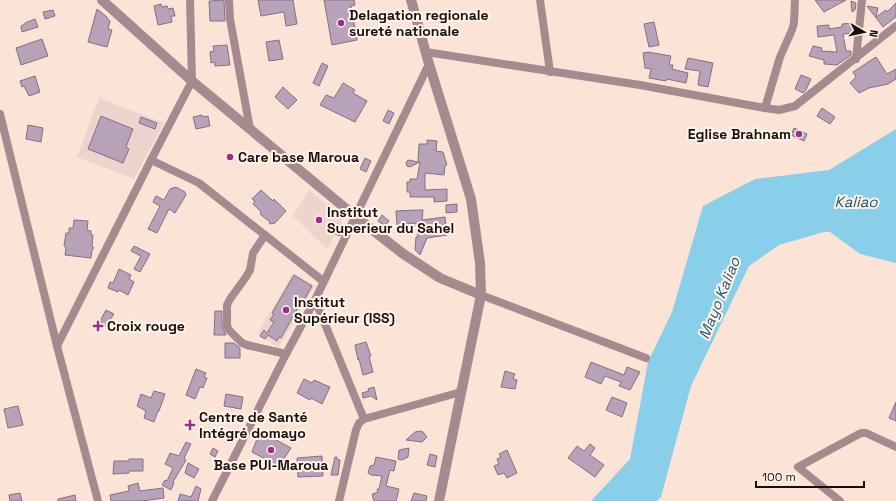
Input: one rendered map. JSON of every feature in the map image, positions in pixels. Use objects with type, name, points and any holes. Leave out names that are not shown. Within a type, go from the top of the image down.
[{"type":"street","points":[[102,0],[192,81],[356,217],[402,253],[440,278],[646,358]]},
{"type":"street","points":[[57,346],[192,81],[190,0]]},
{"type":"street","points":[[228,0],[230,20],[250,128]]},
{"type":"street","points":[[411,0],[429,64],[471,199],[480,263],[481,295],[439,501]]},
{"type":"street","points":[[540,0],[550,72]]},
{"type":"street","points":[[765,108],[780,57],[794,23],[795,0]]},
{"type":"street","points":[[856,59],[862,0]]},
{"type":"street","points":[[426,52],[640,85],[780,110],[795,106],[896,26]]},
{"type":"street","points":[[212,501],[315,300],[323,280],[356,217],[429,64]]},
{"type":"street","points":[[0,114],[57,346],[98,501]]},
{"type":"street","points":[[151,160],[199,183],[323,280]]},
{"type":"street","points":[[266,235],[253,254],[250,270],[230,299],[227,309],[227,326],[242,343],[286,354]]},
{"type":"street","points":[[315,300],[364,419]]},
{"type":"street","points":[[339,501],[359,423],[364,419],[461,392]]},
{"type":"street","points":[[840,501],[798,467],[861,433],[896,447]]},
{"type":"shaded area","points":[[99,98],[164,123],[134,179],[77,157]]},
{"type":"shaded area","name":"Institut Superieur du Sahel","points":[[309,190],[340,215],[342,223],[327,249],[293,216]]},
{"type":"shaded area","name":"Institut Supérieur (ISS)","points":[[293,273],[315,286],[278,348],[258,333]]},
{"type":"water","name":"Kaliao","points":[[896,129],[896,263],[860,254],[830,232],[824,232],[779,245],[749,266],[691,386],[661,497],[657,501],[591,501],[630,459],[648,362],[672,312],[703,206],[755,179],[829,170]]},
{"type":"building","points":[[224,0],[225,21],[210,21],[209,1]]},
{"type":"building","points":[[258,0],[293,0],[297,24],[286,26],[284,12],[261,16]]},
{"type":"building","name":"Delagation regionale sureté nationale","points":[[324,0],[354,0],[355,5],[351,6],[357,40],[332,45]]},
{"type":"building","points":[[815,0],[846,0],[824,12]]},
{"type":"building","points":[[851,1],[856,3],[855,10],[852,12]]},
{"type":"building","points":[[896,3],[896,17],[883,27],[867,6],[878,8],[876,17],[886,10],[887,12]]},
{"type":"building","points":[[161,4],[162,7],[167,6],[168,9],[173,8],[175,16],[171,16],[172,22],[158,25],[154,6]]},
{"type":"building","points":[[97,9],[110,21],[108,29],[112,30],[107,47],[88,42]]},
{"type":"building","points":[[53,10],[55,16],[45,19],[43,12]]},
{"type":"building","points":[[35,19],[38,27],[22,32],[21,26]]},
{"type":"building","points":[[654,22],[659,45],[649,47],[644,24]]},
{"type":"building","points":[[852,23],[853,33],[843,34],[846,51],[851,51],[851,55],[837,65],[824,64],[824,60],[809,56],[813,46],[822,48],[821,51],[837,52],[834,35],[818,37],[817,26],[829,25],[829,29],[842,27],[842,24]]},
{"type":"building","points":[[42,39],[48,56],[21,65],[16,48]]},
{"type":"building","points":[[279,40],[283,59],[269,61],[266,42]]},
{"type":"building","points":[[227,45],[230,65],[215,66],[215,62],[211,63],[210,52],[214,51],[213,46]]},
{"type":"building","points":[[648,52],[671,56],[669,65],[673,65],[672,69],[688,73],[686,83],[667,79],[666,81],[649,78],[651,69],[645,68],[643,53]]},
{"type":"building","points":[[876,57],[887,74],[896,69],[896,79],[888,84],[869,88],[859,93],[850,83],[856,77],[853,72]]},
{"type":"building","points":[[688,58],[713,63],[708,87],[698,85],[700,71],[685,69]]},
{"type":"building","points":[[322,63],[328,66],[319,86],[313,83]]},
{"type":"building","points":[[801,75],[811,79],[803,93],[795,89]]},
{"type":"building","points":[[35,76],[40,92],[29,96],[24,86],[22,87],[20,81]]},
{"type":"building","points":[[343,83],[355,90],[353,93],[367,101],[355,122],[320,105],[326,95],[334,98]]},
{"type":"building","points":[[283,87],[297,100],[288,109],[275,97]]},
{"type":"building","points":[[822,108],[835,117],[830,124],[817,116]]},
{"type":"building","points":[[388,110],[394,113],[389,124],[383,121]]},
{"type":"building","points":[[202,115],[203,117],[208,116],[210,126],[196,129],[193,117]]},
{"type":"building","points":[[101,116],[133,129],[126,147],[129,149],[123,163],[88,149]]},
{"type":"building","points":[[141,117],[157,123],[155,129],[139,123]]},
{"type":"building","points":[[28,125],[43,128],[41,142],[26,139]]},
{"type":"building","name":"Eglise Brahnam","points":[[794,128],[807,134],[804,141],[791,135]]},
{"type":"building","points":[[427,140],[437,141],[436,151],[443,152],[447,165],[445,165],[444,175],[425,173],[425,190],[447,189],[447,201],[434,202],[434,197],[410,197],[410,192],[407,192],[407,182],[410,182],[410,179],[417,179],[420,162],[410,167],[406,164],[407,161],[418,162],[419,144],[427,144]]},
{"type":"building","points":[[365,158],[371,161],[366,172],[360,169]]},
{"type":"building","points":[[176,187],[185,192],[186,195],[175,213],[169,209],[157,233],[148,229],[160,206],[153,202],[156,196],[164,200],[170,189]]},
{"type":"building","points":[[261,190],[273,201],[274,199],[286,211],[275,223],[270,224],[268,219],[267,220],[260,214],[261,212],[253,204],[255,201],[252,199]]},
{"type":"building","points":[[457,204],[457,212],[446,213],[446,205]]},
{"type":"building","points":[[423,210],[422,220],[445,217],[447,235],[427,238],[420,255],[415,250],[416,237],[418,237],[416,223],[397,225],[396,211]]},
{"type":"building","points":[[382,215],[389,221],[385,226],[378,221]]},
{"type":"building","points":[[74,220],[88,221],[87,230],[91,231],[91,235],[93,235],[92,246],[94,248],[92,250],[91,258],[65,255],[66,248],[64,246],[66,233],[69,233],[69,228],[73,228]]},
{"type":"building","points":[[337,224],[344,228],[340,236],[333,233]]},
{"type":"building","points":[[134,246],[150,254],[140,272],[134,269],[141,256],[131,251]]},
{"type":"building","points":[[119,269],[131,275],[129,279],[134,282],[128,295],[119,290],[118,292],[108,288],[110,282],[113,283]]},
{"type":"building","name":"Institut Supérieur (ISS)","points":[[294,275],[312,286],[281,338],[279,337],[277,341],[268,335],[265,339],[260,336],[264,330],[267,333],[274,322],[270,320],[274,314],[272,313]]},
{"type":"building","points":[[106,310],[114,314],[106,326],[100,323],[100,321]]},
{"type":"building","points":[[215,311],[222,311],[222,326],[226,335],[214,335]]},
{"type":"building","points":[[366,342],[371,356],[369,357],[373,372],[363,375],[355,345]]},
{"type":"building","points":[[225,343],[234,343],[240,348],[240,358],[225,358]]},
{"type":"building","points":[[591,362],[624,375],[627,367],[640,372],[630,390],[619,386],[621,382],[605,376],[601,384],[585,377]]},
{"type":"building","points":[[196,369],[206,373],[204,377],[207,378],[203,388],[200,387],[195,399],[186,395]]},
{"type":"building","points":[[505,371],[515,374],[513,379],[517,380],[515,389],[501,387]]},
{"type":"building","points":[[304,379],[312,383],[314,380],[330,387],[322,404],[297,393]]},
{"type":"building","points":[[374,387],[377,400],[371,396],[363,398],[362,393],[369,391],[368,389]]},
{"type":"building","points":[[154,391],[165,394],[154,422],[144,418],[146,411],[137,406],[141,394],[151,398]]},
{"type":"building","points":[[226,394],[243,397],[241,409],[224,406]]},
{"type":"building","points":[[612,397],[627,403],[622,417],[606,410]]},
{"type":"building","points":[[896,402],[896,421],[889,418]]},
{"type":"building","points":[[18,406],[23,425],[8,428],[4,409]]},
{"type":"building","name":"Base PUI-Maroua","points":[[260,431],[291,448],[279,466],[252,452]]},
{"type":"building","points":[[421,431],[427,437],[422,442],[406,440],[415,432]]},
{"type":"building","points":[[186,442],[191,444],[184,458],[186,460],[173,482],[174,483],[171,490],[162,485],[165,480],[167,481],[173,468],[165,464],[170,453],[179,456]]},
{"type":"building","points":[[590,444],[595,448],[590,455],[604,465],[595,477],[568,458],[577,446],[584,451]]},
{"type":"building","points":[[213,448],[218,451],[215,457],[210,454]]},
{"type":"building","points":[[409,448],[408,457],[402,460],[398,459],[399,450]]},
{"type":"building","points":[[507,450],[517,473],[507,478],[504,473],[498,475],[494,466],[499,464],[497,459],[501,457],[499,454]]},
{"type":"building","points":[[430,454],[437,456],[435,467],[427,465]]},
{"type":"building","points":[[322,456],[323,476],[298,477],[297,458]]},
{"type":"building","points":[[335,457],[340,460],[338,475],[331,475]]},
{"type":"building","points":[[376,457],[396,461],[394,471],[390,470],[386,486],[399,489],[396,501],[374,501],[372,494],[378,492],[377,489],[379,489],[382,476],[371,475],[368,473],[370,466],[374,465]]},
{"type":"building","points":[[129,459],[143,459],[143,471],[129,471],[129,473],[113,474],[114,461],[129,461]]},
{"type":"building","points":[[188,463],[199,469],[194,478],[185,473]]},
{"type":"building","points":[[138,483],[140,491],[163,488],[164,498],[142,501],[111,501],[110,495],[129,491],[128,486]]},
{"type":"building","points":[[196,486],[201,489],[198,501],[178,501],[180,494],[191,497]]},
{"type":"building","points":[[20,493],[22,501],[10,501],[9,495]]},
{"type":"building","points":[[414,493],[427,496],[426,501],[411,501]]},
{"type":"building","points":[[75,495],[76,501],[58,501],[58,499]]},
{"type":"place","name":"Delagation regionale sureté nationale","points":[[341,23]]},
{"type":"place","name":"Eglise Brahnam","points":[[799,134]]},
{"type":"place","name":"Care base Maroua","points":[[230,157]]},
{"type":"place","name":"Institut Superieur du Sahel","points":[[319,220]]},
{"type":"place","name":"Institut Supérieur (ISS)","points":[[286,310]]},
{"type":"place","name":"Croix rouge","points":[[98,326]]},
{"type":"place","name":"Centre de Santé Intégré domayo","points":[[190,425]]},
{"type":"place","name":"Base PUI-Maroua","points":[[271,450]]},
{"type":"water label","name":"Mayo Kaliao","points":[[719,298]]}]
